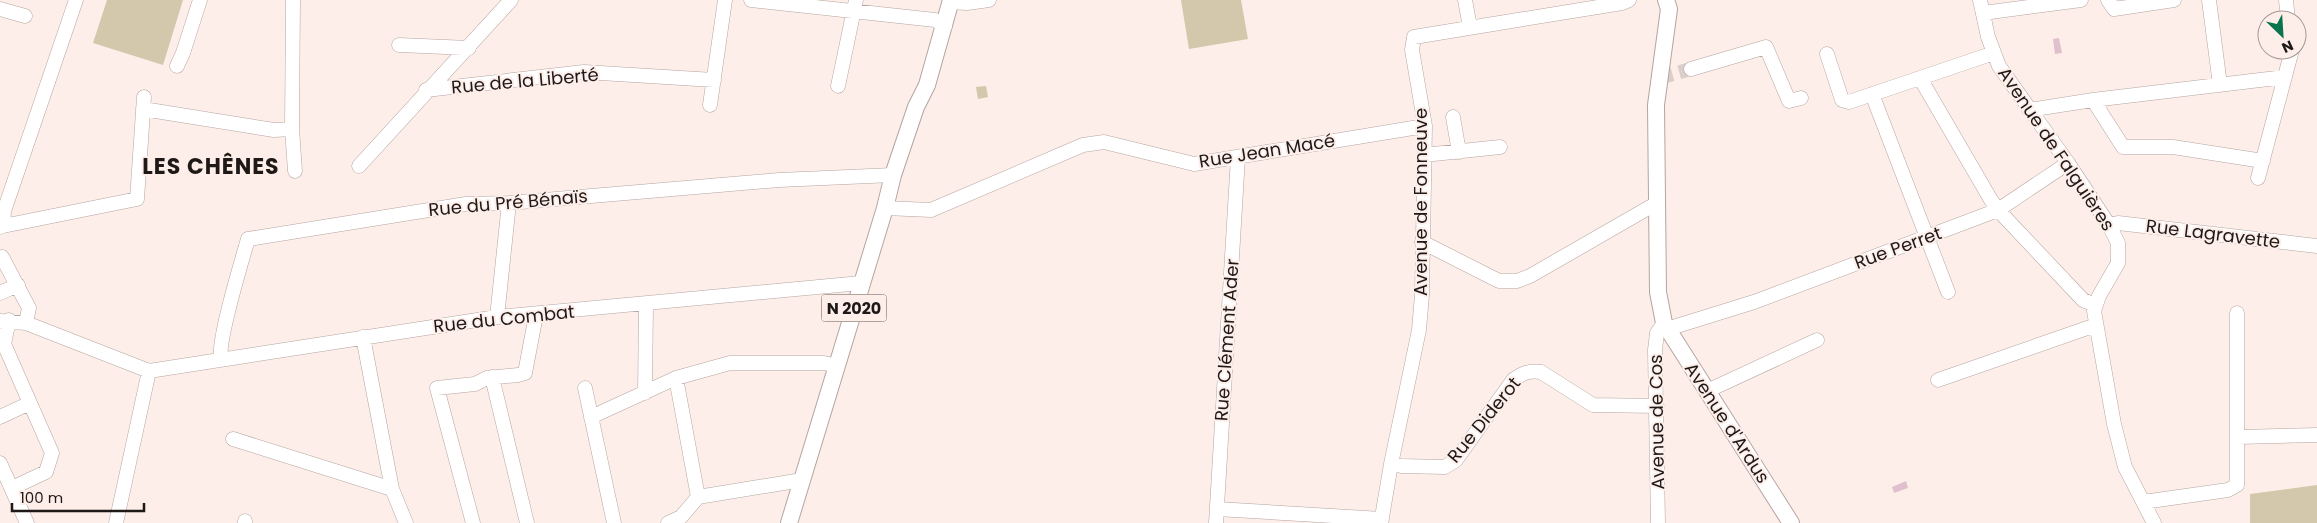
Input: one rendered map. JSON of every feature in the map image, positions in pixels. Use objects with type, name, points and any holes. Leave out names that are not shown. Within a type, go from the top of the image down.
[{"type":"main road","points":[[1666,0],[1668,9],[1656,105],[1658,292],[1666,326]]},
{"type":"main road","points":[[940,23],[948,1]]},
{"type":"main road","name":"N 2020","points":[[788,523],[885,208],[892,175],[916,107],[916,86],[927,67],[940,23]]},
{"type":"main road","name":"Avenue d'Ardus","points":[[1666,326],[1792,523]]},
{"type":"street","points":[[76,0],[4,211],[1,227],[137,199],[143,103],[274,130],[292,129]]},
{"type":"street","points":[[177,66],[184,53],[200,0]]},
{"type":"street","points":[[293,0],[292,129],[295,170]]},
{"type":"street","points":[[359,166],[426,90],[469,48],[511,0]]},
{"type":"street","points":[[710,105],[725,0]]},
{"type":"street","points":[[752,0],[854,5],[940,23]]},
{"type":"street","points":[[948,1],[967,3],[989,0]]},
{"type":"street","points":[[1465,0],[1470,27]]},
{"type":"street","name":"Avenue de Fonneuve","points":[[1382,521],[1391,464],[1419,330],[1422,295],[1425,126],[1412,50],[1414,37],[1622,3],[1629,0]]},
{"type":"street","points":[[1982,7],[2081,0]]},
{"type":"street","points":[[2108,0],[2114,9],[2174,0]]},
{"type":"street","points":[[2209,0],[2220,85]]},
{"type":"street","points":[[838,86],[854,5]]},
{"type":"street","name":"Avenue de Falguières","points":[[1982,7],[1994,53],[2000,66],[2029,110],[2068,163],[2109,225],[2118,243],[2118,263],[2095,305]]},
{"type":"street","points":[[0,9],[25,16]]},
{"type":"street","points":[[399,44],[469,48]]},
{"type":"street","points":[[1691,69],[1766,47],[1789,101],[1801,98]]},
{"type":"street","points":[[1827,54],[1842,100],[1849,102],[1994,53]]},
{"type":"street","points":[[2258,178],[2289,60]]},
{"type":"street","name":"Rue de la Liberté","points":[[426,90],[584,72],[714,80]]},
{"type":"street","points":[[2029,110],[2093,100],[2285,77]]},
{"type":"street","points":[[1920,78],[1990,200],[2082,300],[2095,305],[2096,324],[2120,449],[2125,466],[2154,523]]},
{"type":"street","points":[[1872,94],[1948,292]]},
{"type":"street","points":[[2093,100],[2123,147],[2173,147],[2263,161]]},
{"type":"street","points":[[1453,118],[1459,152]]},
{"type":"street","name":"Rue Jean Macé","points":[[885,208],[931,210],[1084,145],[1104,142],[1194,164],[1425,126]]},
{"type":"street","points":[[1424,155],[1500,147]]},
{"type":"street","name":"Rue Clément Ader","points":[[1216,516],[1238,157]]},
{"type":"street","name":"Rue Perret","points":[[1666,326],[1754,302],[1998,210],[2068,163]]},
{"type":"street","name":"Rue du Pré Bénaïs","points":[[221,359],[220,354],[226,327],[248,239],[466,204],[509,203],[779,180],[892,175]]},
{"type":"street","points":[[497,318],[509,203]]},
{"type":"street","points":[[1422,242],[1499,281],[1517,281],[1530,276],[1656,203]]},
{"type":"street","name":"Rue Lagravette","points":[[2109,225],[2118,223],[2317,246]]},
{"type":"street","points":[[2,257],[29,308],[26,323]]},
{"type":"street","name":"Rue du Combat","points":[[150,371],[497,318],[861,283]]},
{"type":"street","points":[[0,292],[18,285]]},
{"type":"street","points":[[645,392],[646,304]]},
{"type":"street","points":[[2143,502],[2228,490],[2237,485],[2237,313]]},
{"type":"street","points":[[473,523],[438,388],[475,384],[487,378],[525,373],[536,314]]},
{"type":"street","points":[[12,488],[46,472],[52,453],[4,344],[4,321],[26,323],[150,371],[116,523]]},
{"type":"street","points":[[1938,380],[2096,324]]},
{"type":"street","name":"Avenue de Cos","points":[[1658,523],[1657,333],[1666,326]]},
{"type":"street","points":[[363,337],[392,489],[406,523]]},
{"type":"street","points":[[1707,391],[1817,340]]},
{"type":"street","points":[[591,416],[676,378],[730,363],[824,364],[837,366]]},
{"type":"street","name":"Rue Diderot","points":[[1391,464],[1445,467],[1456,460],[1513,380],[1522,374],[1532,371],[1542,372],[1593,405],[1657,406]]},
{"type":"street","points":[[492,377],[527,523]]},
{"type":"street","points":[[676,378],[698,497]]},
{"type":"street","points":[[585,388],[614,523]]},
{"type":"street","points":[[0,417],[30,404]]},
{"type":"street","points":[[2238,436],[2317,435]]},
{"type":"street","points":[[233,439],[392,489]]},
{"type":"street","points":[[0,463],[27,523]]},
{"type":"street","points":[[668,523],[681,517],[698,497],[802,480]]},
{"type":"street","points":[[1216,516],[1382,521]]},
{"type":"shaded area","points":[[107,0],[183,0],[163,65],[93,43]]},
{"type":"shaded area","points":[[1181,0],[1241,0],[1248,39],[1189,49]]},
{"type":"shaded area","points":[[2059,38],[2062,53],[2055,54],[2053,39]]},
{"type":"shaded area","points":[[986,86],[988,97],[978,99],[976,87]]},
{"type":"shaded area","points":[[1906,481],[1908,488],[1894,493],[1892,487]]},
{"type":"shaded area","points":[[2317,485],[2317,523],[2250,523],[2250,494]]},
{"type":"tunnel","points":[[1659,78],[1691,69]]},
{"type":"district","name":"LES CHÊNES","points":[[211,166]]}]
